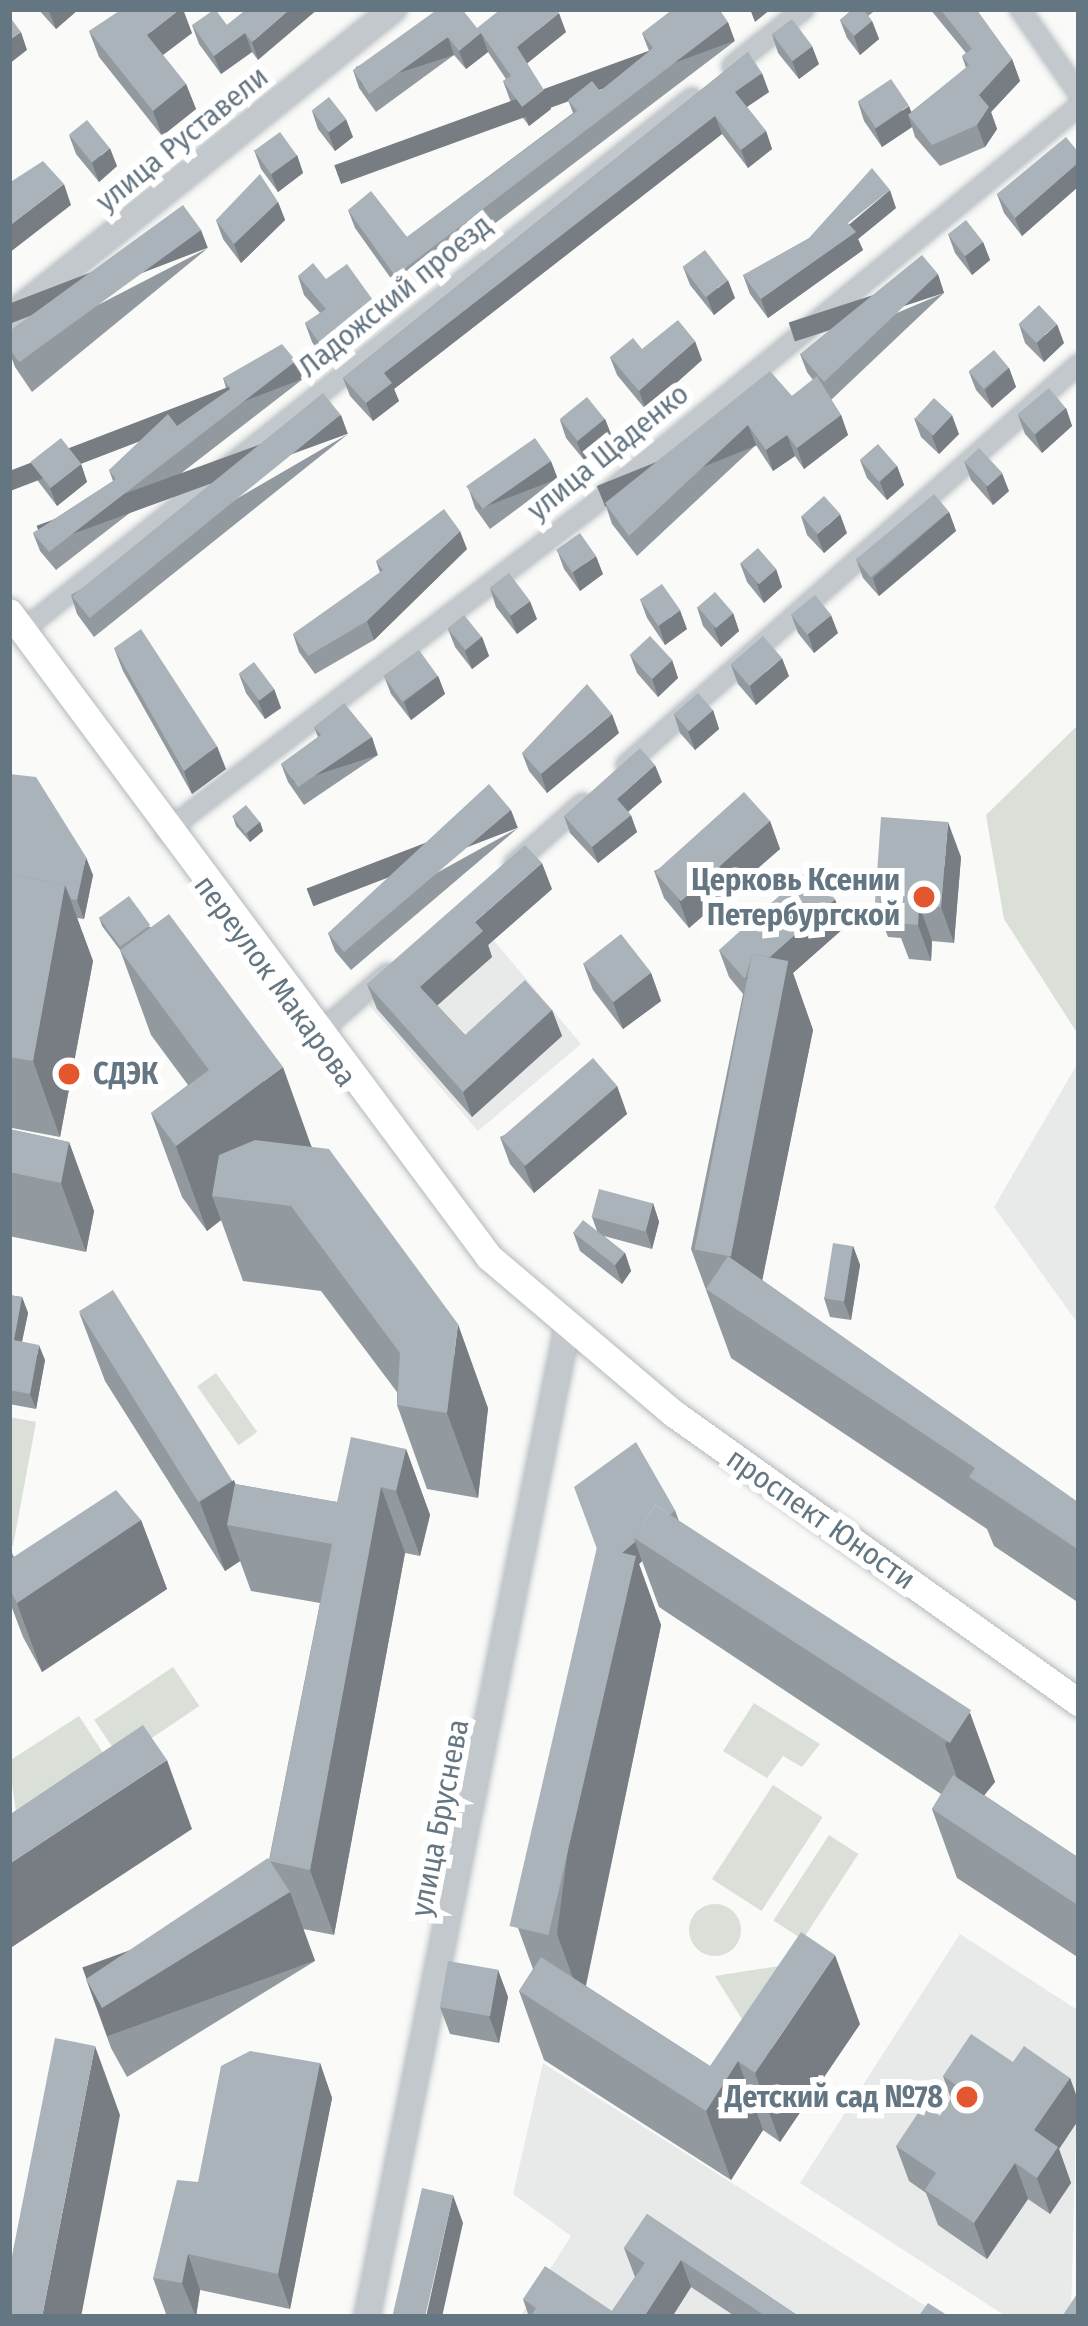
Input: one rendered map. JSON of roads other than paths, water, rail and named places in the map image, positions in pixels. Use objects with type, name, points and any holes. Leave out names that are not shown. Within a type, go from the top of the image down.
[{"type":"main road","name":"переулок Макарова","points":[[16,621],[165,832],[458,1223],[567,1329]]},
{"type":"main road","name":"проспект Юности","points":[[567,1329],[1079,1703]]},
{"type":"street","name":"улица Руставели","points":[[9,317],[394,9]]},
{"type":"street","name":"Ладожский проезд","points":[[16,621],[804,9]]},
{"type":"street","points":[[1020,9],[1079,94]]},
{"type":"street","name":"улица Щаденко","points":[[165,832],[591,507],[1079,106]]},
{"type":"street","points":[[613,776],[1079,364]]},
{"type":"street","points":[[487,887],[595,792]]},
{"type":"street","points":[[315,1036],[403,960]]},
{"type":"street","name":"улица Бруснева","points":[[367,2317],[567,1329]]},
{"type":"place","name":"Церковь Ксении Петербургской","points":[[924,897]]},
{"type":"place","name":"СДЭК","points":[[69,1074]]},
{"type":"place","name":"Детский сад №78","points":[[967,2097]]}]
